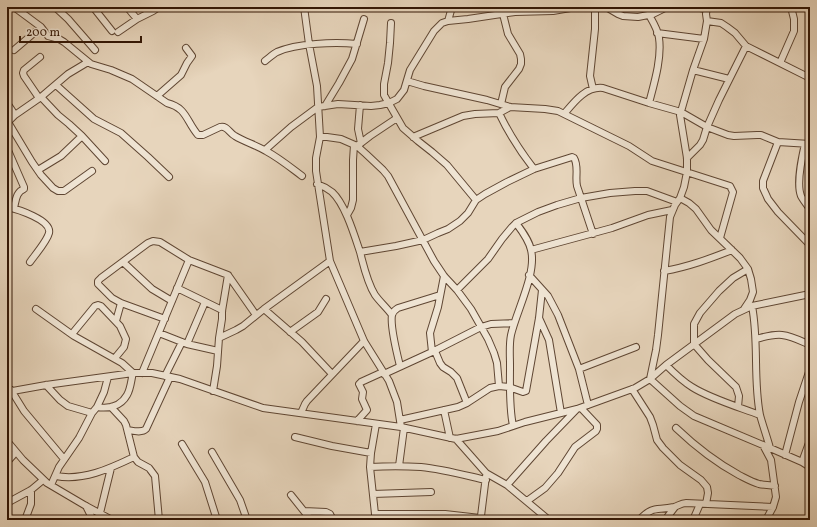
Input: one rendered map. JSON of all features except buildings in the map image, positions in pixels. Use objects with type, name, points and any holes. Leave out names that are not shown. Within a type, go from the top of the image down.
[{"type":"street","points":[[14,7],[42,27],[48,36],[64,42],[91,64],[111,70],[132,79],[167,103],[180,109],[198,135],[203,135],[225,126],[236,137],[266,150],[302,176]]},
{"type":"street","points":[[55,7],[68,19],[95,50]]},
{"type":"street","points":[[93,7],[115,32],[160,7]]},
{"type":"street","points":[[127,7],[137,19]]},
{"type":"street","points":[[304,7],[309,44],[322,107],[316,164],[317,184],[330,261],[364,341],[389,381],[396,398],[402,428],[399,466]]},
{"type":"street","points":[[448,20],[452,7]]},
{"type":"street","points":[[266,150],[291,126],[322,107],[338,104],[380,105],[397,99],[402,93],[410,70],[434,31],[448,20],[468,19],[515,12],[553,11],[576,7],[606,7],[627,17],[638,17],[653,14],[667,7]]},
{"type":"street","points":[[650,379],[657,343],[670,217],[684,187],[687,172],[687,158],[680,118],[693,70],[704,39],[707,21],[707,8],[694,7]]},
{"type":"street","points":[[780,63],[794,31],[794,19],[791,7]]},
{"type":"street","points":[[593,89],[590,76],[595,28],[595,8]]},
{"type":"street","points":[[501,104],[505,87],[519,69],[521,64],[520,54],[508,34],[503,14]]},
{"type":"street","points":[[649,15],[659,38],[658,61],[649,103]]},
{"type":"street","points":[[322,107],[352,59],[364,19]]},
{"type":"street","points":[[707,21],[721,23],[739,37],[746,46],[810,78]]},
{"type":"street","points":[[391,23],[384,96],[403,128],[447,164],[476,200]]},
{"type":"street","points":[[14,50],[42,27]]},
{"type":"street","points":[[657,33],[704,39]]},
{"type":"street","points":[[265,62],[276,52],[309,44],[357,44]]},
{"type":"street","points":[[687,158],[703,140],[707,127],[746,46]]},
{"type":"street","points":[[157,96],[183,72],[192,56],[186,48]]},
{"type":"street","points":[[40,57],[24,70],[24,76],[40,98],[58,116],[82,136],[105,161]]},
{"type":"street","points":[[88,62],[68,74],[40,98],[15,115],[8,123],[38,170],[53,188],[58,191],[64,191],[92,171]]},
{"type":"street","points":[[693,70],[729,79]]},
{"type":"street","points":[[407,81],[510,107],[558,111],[629,146],[652,161],[706,179],[727,184],[732,188],[733,192],[720,238]]},
{"type":"street","points":[[56,85],[94,119],[121,134],[148,156],[169,176]]},
{"type":"street","points":[[564,114],[585,92],[603,88],[681,112],[707,127],[728,135],[761,135],[778,142],[807,144],[801,166],[799,186],[801,195],[810,209]]},
{"type":"street","points":[[7,103],[15,115]]},
{"type":"street","points":[[346,215],[351,208],[352,160],[357,145],[360,105]]},
{"type":"street","points":[[413,136],[463,116],[475,114],[494,114],[510,107]]},
{"type":"street","points":[[499,113],[517,147],[534,169]]},
{"type":"street","points":[[357,145],[397,118]]},
{"type":"street","points":[[38,170],[61,156],[82,136]]},
{"type":"street","points":[[320,137],[346,140],[357,145],[388,176],[434,261],[444,276],[457,290],[488,339],[497,363],[499,386]]},
{"type":"street","points":[[778,142],[763,181],[763,188],[768,199],[778,212],[810,245]]},
{"type":"street","points":[[7,148],[24,187],[18,193],[10,208],[23,211],[41,220],[49,228],[47,237],[30,262]]},
{"type":"street","points":[[360,252],[423,240],[448,229],[468,213],[476,200],[507,182],[534,169],[572,157],[575,159],[576,182],[593,234]]},
{"type":"street","points":[[317,184],[326,187],[339,200],[360,252],[364,271],[373,291],[392,315]]},
{"type":"street","points":[[457,290],[488,259],[502,239],[516,223],[538,212],[581,198],[610,193],[647,191],[689,203],[696,208],[712,230],[742,261],[748,269],[753,292],[750,300],[743,310]]},
{"type":"street","points":[[531,250],[593,234],[648,215],[672,210]]},
{"type":"street","points":[[512,426],[509,387],[511,335],[529,275],[531,263],[531,250],[526,238],[516,223]]},
{"type":"street","points":[[165,319],[115,300],[98,284],[98,281],[101,278],[148,243],[153,241],[160,242],[189,260],[228,275],[256,315]]},
{"type":"street","points":[[664,271],[693,265],[732,250]]},
{"type":"street","points":[[142,373],[189,260]]},
{"type":"street","points":[[219,338],[243,326],[330,261]]},
{"type":"street","points":[[123,262],[152,289],[172,301]]},
{"type":"street","points":[[738,407],[739,396],[736,387],[694,344],[694,324],[700,313],[719,291],[748,269]]},
{"type":"street","points":[[214,391],[222,311],[228,275]]},
{"type":"street","points":[[529,275],[548,296],[558,315],[579,369],[588,405]]},
{"type":"street","points":[[444,276],[438,307],[430,333],[434,352],[443,367],[457,378],[467,403]]},
{"type":"street","points":[[177,288],[222,311]]},
{"type":"street","points":[[400,420],[458,407],[490,388],[499,386],[509,387],[523,392],[526,391],[539,318],[542,290]]},
{"type":"street","points":[[9,391],[132,373],[142,373],[180,379],[263,408],[402,428],[453,439],[498,432],[512,426],[579,408],[632,389],[650,379],[666,365],[735,314],[752,306],[810,294]]},
{"type":"street","points":[[400,366],[392,326],[392,315],[394,310],[440,295]]},
{"type":"street","points":[[290,332],[318,312],[326,299]]},
{"type":"street","points":[[128,430],[141,431],[146,429],[167,376],[205,302]]},
{"type":"street","points":[[116,321],[121,303]]},
{"type":"street","points":[[72,334],[95,306],[101,306],[120,326],[126,339],[124,347],[115,358]]},
{"type":"street","points":[[752,306],[756,339],[757,388],[760,415],[770,448]]},
{"type":"street","points":[[264,309],[302,342],[332,374]]},
{"type":"street","points":[[36,310],[72,334],[115,358],[132,373]]},
{"type":"street","points":[[539,318],[549,340],[561,413]]},
{"type":"street","points":[[357,421],[368,410],[362,399],[363,392],[359,384],[361,382],[434,352],[481,327],[491,324],[514,323]]},
{"type":"street","points":[[159,334],[184,343],[218,351]]},
{"type":"street","points":[[756,339],[782,335],[810,345]]},
{"type":"street","points":[[301,413],[307,401],[364,341]]},
{"type":"street","points":[[579,369],[636,347]]},
{"type":"street","points":[[666,365],[681,380],[692,388],[760,415]]},
{"type":"street","points":[[785,454],[799,402],[810,369]]},
{"type":"street","points":[[97,407],[111,407],[119,403],[127,394],[132,373]]},
{"type":"street","points":[[51,485],[59,467],[79,438],[92,413],[97,407],[104,392],[108,377]]},
{"type":"street","points":[[650,379],[680,406],[694,416],[785,454],[810,467]]},
{"type":"street","points":[[46,385],[68,406],[92,413]]},
{"type":"street","points":[[632,389],[650,417],[657,440],[663,448],[680,464],[701,480],[707,487],[708,493],[693,520]]},
{"type":"street","points":[[9,391],[39,430],[64,459]]},
{"type":"street","points":[[111,407],[124,421],[128,430],[134,457],[138,462],[149,468],[155,476],[159,520]]},
{"type":"street","points":[[507,485],[546,441],[579,408]]},
{"type":"street","points":[[527,501],[545,488],[575,447],[596,431],[597,425],[579,408]]},
{"type":"street","points":[[444,410],[453,439],[486,473],[507,485],[549,520]]},
{"type":"street","points":[[376,424],[370,467],[375,517],[445,514],[480,519],[486,473]]},
{"type":"street","points":[[676,428],[692,444],[728,469],[754,482],[775,486]]},
{"type":"street","points":[[295,437],[371,453]]},
{"type":"street","points":[[802,462],[810,440]]},
{"type":"street","points":[[7,441],[43,480],[112,520]]},
{"type":"street","points":[[182,444],[205,482],[217,520]]},
{"type":"street","points":[[763,445],[772,460],[776,497],[773,507],[766,520]]},
{"type":"street","points":[[7,462],[16,452]]},
{"type":"street","points":[[212,452],[240,500],[247,520]]},
{"type":"street","points":[[56,476],[68,477],[90,475],[111,468],[134,457]]},
{"type":"street","points":[[370,467],[399,466],[426,468],[486,480]]},
{"type":"street","points":[[100,513],[111,468]]},
{"type":"street","points":[[7,503],[31,490],[43,480]]},
{"type":"street","points":[[25,520],[31,504],[31,490]]},
{"type":"street","points":[[373,494],[431,492]]},
{"type":"street","points":[[291,495],[311,520]]},
{"type":"street","points":[[665,520],[675,507],[682,503],[773,507]]},
{"type":"street","points":[[86,506],[93,520]]},
{"type":"street","points":[[639,520],[653,509],[675,507]]},
{"type":"street","points":[[304,511],[326,512],[330,514],[333,520]]}]
